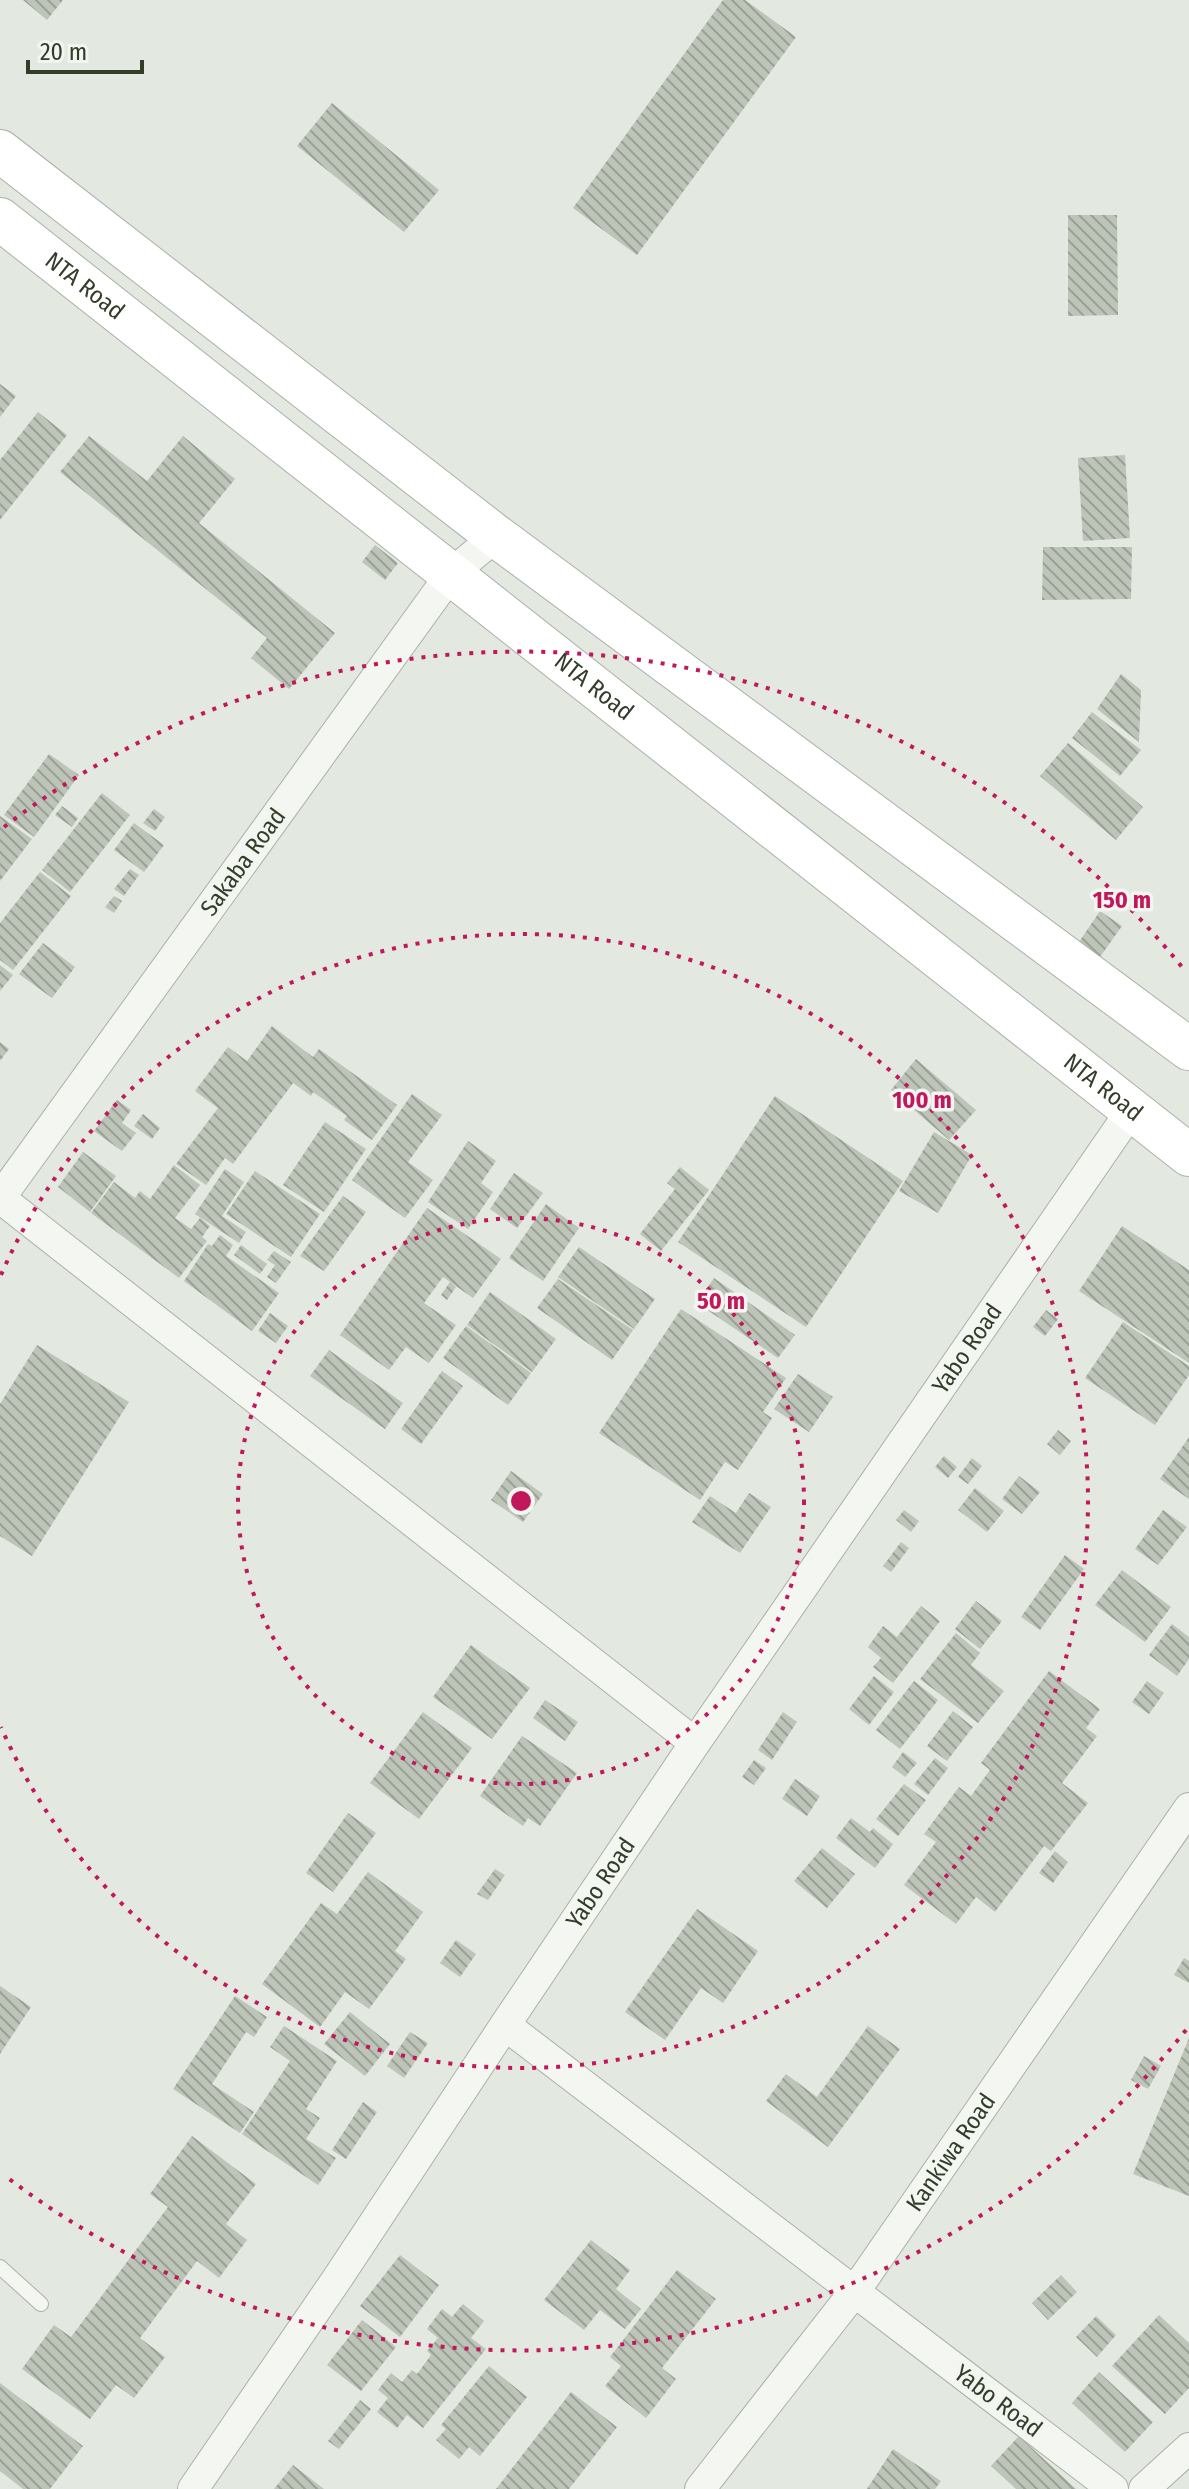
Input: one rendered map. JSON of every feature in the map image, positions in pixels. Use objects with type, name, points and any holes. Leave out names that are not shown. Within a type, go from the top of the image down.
[{"type":"main road","points":[[0,151],[496,536],[1189,1049]]},
{"type":"main road","name":"NTA Road","points":[[0,219],[1189,1155]]},
{"type":"street","name":"Sakaba Road","points":[[0,1198],[451,574],[496,536]]},
{"type":"street","name":"Yabo Road","points":[[1113,2489],[505,2025],[695,1743],[1131,1111]]},
{"type":"street","points":[[0,1198],[695,1743]]},
{"type":"street","name":"Kankiwa Road","points":[[700,2489],[855,2291],[1189,1808]]},
{"type":"street","points":[[193,2489],[505,2025]]},
{"type":"street","points":[[1144,2489],[1189,2448]]},
{"type":"lane","points":[[0,2267],[41,2304]]},
{"type":"building","points":[[23,0],[63,0],[47,20]]},
{"type":"building","points":[[723,0],[745,0],[796,37],[637,255],[573,208]]},
{"type":"building","points":[[332,103],[439,190],[404,232],[297,146]]},
{"type":"building","points":[[1068,215],[1117,215],[1118,315],[1068,316]]},
{"type":"building","points":[[0,384],[16,396],[0,417]]},
{"type":"building","points":[[38,412],[67,435],[0,520],[0,460]]},
{"type":"building","points":[[89,436],[147,481],[183,436],[235,479],[199,523],[335,633],[289,689],[251,658],[267,638],[60,472]]},
{"type":"building","points":[[1125,455],[1130,538],[1083,541],[1078,458]]},
{"type":"building","points":[[375,545],[398,563],[385,580],[362,562]]},
{"type":"building","points":[[1043,547],[1132,547],[1131,599],[1042,600]]},
{"type":"building","points":[[1121,674],[1141,690],[1139,742],[1097,709]]},
{"type":"building","points":[[1092,712],[1141,750],[1120,776],[1072,738]]},
{"type":"building","points":[[1068,743],[1143,807],[1116,840],[1040,776]]},
{"type":"building","points":[[49,754],[79,775],[34,837],[4,815]]},
{"type":"building","points":[[102,793],[130,815],[70,892],[42,870]]},
{"type":"building","points":[[62,806],[78,818],[72,827],[55,815]]},
{"type":"building","points":[[154,809],[165,817],[155,831],[143,823]]},
{"type":"building","points":[[0,816],[32,839],[0,881]]},
{"type":"building","points":[[134,823],[164,845],[144,872],[114,850]]},
{"type":"building","points":[[130,869],[139,875],[124,896],[114,889]]},
{"type":"building","points":[[40,872],[71,896],[13,970],[0,960],[0,923]]},
{"type":"building","points":[[114,896],[122,901],[114,913],[105,907]]},
{"type":"building","points":[[1100,911],[1122,926],[1100,957],[1079,942]]},
{"type":"building","points":[[43,943],[75,967],[52,998],[19,974]]},
{"type":"building","points":[[0,965],[13,975],[0,991]]},
{"type":"building","points":[[272,1026],[313,1057],[319,1049],[397,1105],[372,1140],[344,1120],[347,1116],[313,1092],[311,1096],[293,1083],[233,1164],[225,1158],[206,1185],[176,1164],[218,1108],[195,1091],[228,1047],[247,1061]]},
{"type":"building","points":[[0,1042],[9,1049],[0,1061]]},
{"type":"building","points":[[916,1059],[976,1110],[949,1140],[891,1090]]},
{"type":"building","points":[[412,1094],[442,1115],[408,1162],[433,1180],[405,1218],[352,1180]]},
{"type":"building","points":[[775,1096],[903,1181],[806,1327],[678,1242]]},
{"type":"building","points":[[117,1100],[131,1110],[122,1123],[136,1133],[122,1151],[94,1131]]},
{"type":"building","points":[[143,1114],[160,1128],[152,1139],[134,1126]]},
{"type":"building","points":[[325,1122],[366,1149],[324,1212],[283,1185]]},
{"type":"building","points":[[934,1132],[972,1155],[938,1213],[899,1191]]},
{"type":"building","points":[[468,1141],[496,1161],[481,1183],[493,1192],[468,1229],[428,1202]]},
{"type":"building","points":[[83,1152],[116,1176],[90,1212],[58,1187]]},
{"type":"building","points":[[174,1165],[200,1185],[175,1218],[191,1229],[200,1218],[210,1226],[202,1237],[207,1241],[179,1278],[91,1213],[114,1182],[135,1198],[140,1191],[150,1199]]},
{"type":"building","points":[[680,1167],[709,1190],[661,1251],[640,1234],[675,1189],[667,1183]]},
{"type":"building","points":[[225,1169],[244,1182],[222,1216],[246,1232],[239,1243],[195,1214]]},
{"type":"building","points":[[255,1171],[320,1214],[291,1257],[226,1214]]},
{"type":"building","points":[[514,1173],[543,1193],[517,1228],[490,1209]]},
{"type":"building","points":[[343,1196],[366,1212],[324,1271],[300,1256]]},
{"type":"building","points":[[546,1204],[579,1228],[543,1281],[509,1258]]},
{"type":"building","points":[[427,1208],[501,1259],[473,1298],[443,1277],[424,1303],[456,1325],[429,1363],[406,1347],[389,1370],[340,1335]]},
{"type":"building","points":[[1122,1226],[1189,1270],[1189,1363],[1079,1291]]},
{"type":"building","points":[[220,1235],[233,1245],[226,1256],[279,1293],[252,1331],[184,1281],[208,1244],[212,1246]]},
{"type":"building","points":[[241,1245],[267,1264],[260,1274],[234,1255]]},
{"type":"building","points":[[579,1247],[655,1299],[634,1329],[558,1277]]},
{"type":"building","points":[[274,1251],[291,1262],[276,1283],[267,1277],[275,1265],[267,1260]]},
{"type":"building","points":[[714,1278],[795,1335],[778,1358],[697,1303]]},
{"type":"building","points":[[558,1279],[633,1330],[612,1360],[537,1308]]},
{"type":"building","points":[[450,1282],[456,1287],[447,1300],[441,1295]]},
{"type":"building","points":[[490,1292],[556,1339],[532,1372],[467,1325]]},
{"type":"building","points":[[681,1309],[786,1378],[763,1412],[772,1418],[738,1470],[725,1462],[700,1500],[599,1433]]},
{"type":"building","points":[[1046,1310],[1058,1319],[1045,1336],[1033,1327]]},
{"type":"building","points":[[270,1313],[288,1326],[276,1343],[258,1331]]},
{"type":"building","points":[[1123,1322],[1189,1366],[1189,1375],[1155,1425],[1085,1378]]},
{"type":"building","points":[[466,1326],[531,1373],[508,1405],[443,1358]]},
{"type":"building","points":[[37,1345],[129,1402],[32,1556],[0,1536],[0,1404]]},
{"type":"building","points":[[329,1350],[403,1403],[385,1429],[310,1376]]},
{"type":"building","points":[[442,1371],[463,1386],[421,1444],[401,1429]]},
{"type":"building","points":[[798,1374],[833,1397],[809,1432],[774,1409]]},
{"type":"building","points":[[1058,1430],[1071,1441],[1060,1455],[1047,1444]]},
{"type":"building","points":[[1189,1437],[1189,1499],[1160,1479]]},
{"type":"building","points":[[944,1456],[957,1467],[948,1478],[935,1467]]},
{"type":"building","points":[[972,1458],[982,1466],[968,1484],[958,1477]]},
{"type":"building","points":[[511,1471],[543,1494],[523,1522],[491,1500]]},
{"type":"building","points":[[1019,1476],[1040,1492],[1022,1514],[1002,1499]]},
{"type":"building","points":[[975,1488],[1004,1511],[987,1532],[958,1510]]},
{"type":"building","points":[[749,1493],[771,1507],[740,1553],[692,1522],[710,1496],[736,1513]]},
{"type":"building","points":[[904,1510],[919,1521],[911,1532],[896,1520]]},
{"type":"building","points":[[1163,1510],[1187,1527],[1158,1565],[1135,1549]]},
{"type":"building","points":[[901,1542],[909,1548],[891,1572],[883,1566]]},
{"type":"building","points":[[1065,1555],[1084,1569],[1040,1630],[1021,1617]]},
{"type":"building","points":[[1122,1570],[1171,1607],[1145,1642],[1095,1605]]},
{"type":"building","points":[[976,1601],[1002,1621],[980,1649],[955,1629]]},
{"type":"building","points":[[921,1606],[940,1621],[893,1683],[873,1667],[881,1658],[868,1647],[883,1626],[897,1637]]},
{"type":"building","points":[[1172,1624],[1189,1637],[1189,1659],[1177,1676],[1149,1655]]},
{"type":"building","points":[[956,1633],[980,1653],[971,1665],[1004,1691],[978,1723],[920,1679]]},
{"type":"building","points":[[471,1645],[530,1688],[492,1739],[433,1697]]},
{"type":"building","points":[[1049,1671],[1100,1709],[1086,1728],[1097,1736],[1062,1783],[1088,1803],[1051,1851],[1044,1846],[995,1912],[976,1897],[956,1924],[904,1885],[936,1842],[924,1834],[959,1787],[971,1796],[990,1770],[981,1763]]},
{"type":"building","points":[[874,1676],[894,1692],[869,1725],[849,1709]]},
{"type":"building","points":[[914,1681],[938,1700],[900,1749],[876,1730]]},
{"type":"building","points":[[1147,1681],[1164,1693],[1149,1714],[1132,1702]]},
{"type":"building","points":[[545,1700],[578,1722],[565,1741],[533,1718]]},
{"type":"building","points":[[953,1711],[973,1727],[947,1761],[927,1746]]},
{"type":"building","points":[[423,1712],[472,1748],[419,1819],[370,1783]]},
{"type":"building","points":[[783,1712],[797,1722],[772,1760],[758,1750]]},
{"type":"building","points":[[522,1736],[577,1773],[540,1826],[528,1818],[523,1826],[480,1796]]},
{"type":"building","points":[[903,1752],[917,1763],[905,1777],[892,1767]]},
{"type":"building","points":[[935,1758],[948,1768],[928,1795],[914,1784]]},
{"type":"building","points":[[754,1760],[766,1768],[754,1785],[742,1777]]},
{"type":"building","points":[[795,1779],[820,1796],[807,1816],[782,1799]]},
{"type":"building","points":[[904,1784],[926,1800],[898,1836],[876,1819]]},
{"type":"building","points":[[348,1813],[376,1833],[333,1892],[306,1873]]},
{"type":"building","points":[[851,1818],[870,1832],[873,1828],[893,1844],[875,1868],[836,1838]]},
{"type":"building","points":[[822,1848],[855,1874],[827,1908],[794,1881]]},
{"type":"building","points":[[1055,1851],[1068,1862],[1053,1883],[1039,1873]]},
{"type":"building","points":[[495,1869],[505,1875],[488,1900],[477,1894]]},
{"type":"building","points":[[368,1872],[423,1912],[395,1951],[406,1959],[369,2009],[345,1992],[320,2027],[262,1984],[321,1903],[337,1914]]},
{"type":"building","points":[[697,1909],[758,1951],[723,2003],[701,1988],[665,2040],[625,2012]]},
{"type":"building","points":[[456,1940],[476,1954],[460,1977],[440,1963]]},
{"type":"building","points":[[1184,1958],[1189,1961],[1189,1983],[1174,1975]]},
{"type":"building","points":[[0,1986],[31,2007],[0,2054]]},
{"type":"building","points":[[235,1996],[267,2017],[254,2037],[246,2032],[212,2084],[254,2112],[240,2133],[173,2089]]},
{"type":"building","points":[[350,2012],[390,2044],[365,2076],[324,2044]]},
{"type":"building","points":[[284,2026],[337,2061],[306,2109],[320,2118],[306,2139],[336,2158],[318,2185],[242,2134],[290,2061],[270,2047]]},
{"type":"building","points":[[868,2026],[900,2049],[828,2147],[766,2101],[786,2074],[817,2097]]},
{"type":"building","points":[[410,2032],[428,2043],[404,2078],[387,2066]]},
{"type":"building","points":[[1189,2038],[1189,2196],[1133,2174]]},
{"type":"building","points":[[1144,2056],[1161,2066],[1148,2089],[1131,2080]]},
{"type":"building","points":[[363,2102],[377,2112],[346,2159],[332,2150]]},
{"type":"building","points":[[192,2136],[256,2184],[226,2224],[247,2240],[219,2278],[197,2261],[140,2338],[165,2357],[134,2398],[116,2385],[90,2419],[22,2369],[54,2325],[71,2337],[168,2207],[150,2194]]},
{"type":"building","points":[[591,2240],[630,2270],[616,2289],[641,2309],[625,2329],[600,2310],[584,2330],[544,2300]]},
{"type":"building","points":[[400,2255],[439,2285],[400,2337],[360,2306]]},
{"type":"building","points":[[677,2270],[716,2299],[662,2368],[676,2379],[646,2418],[605,2386],[621,2366],[610,2357]]},
{"type":"building","points":[[1061,2275],[1077,2292],[1048,2320],[1032,2303]]},
{"type":"building","points":[[463,2304],[484,2321],[471,2338],[486,2349],[423,2428],[407,2415],[397,2428],[377,2412],[388,2398],[378,2390],[391,2373],[402,2382],[412,2370],[417,2374],[431,2355],[427,2351],[438,2338],[427,2329],[442,2309],[452,2317]]},
{"type":"building","points":[[1159,2315],[1189,2343],[1189,2388],[1165,2414],[1112,2366]]},
{"type":"building","points":[[1096,2316],[1116,2335],[1097,2357],[1076,2337]]},
{"type":"building","points":[[362,2320],[396,2347],[361,2391],[327,2365]]},
{"type":"building","points":[[489,2366],[527,2397],[480,2456],[469,2447],[459,2459],[436,2440],[446,2429],[441,2425]]},
{"type":"building","points":[[1099,2372],[1153,2422],[1125,2452],[1072,2403]]},
{"type":"building","points":[[0,2383],[83,2446],[50,2489],[23,2489],[0,2471]]},
{"type":"building","points":[[571,2392],[617,2427],[569,2489],[496,2489]]},
{"type":"building","points":[[360,2400],[371,2409],[339,2449],[328,2441]]},
{"type":"building","points":[[1019,2436],[1076,2489],[1016,2489],[991,2466]]},
{"type":"building","points":[[893,2449],[941,2481],[935,2489],[867,2489]]},
{"type":"building","points":[[293,2465],[324,2489],[274,2489]]}]
